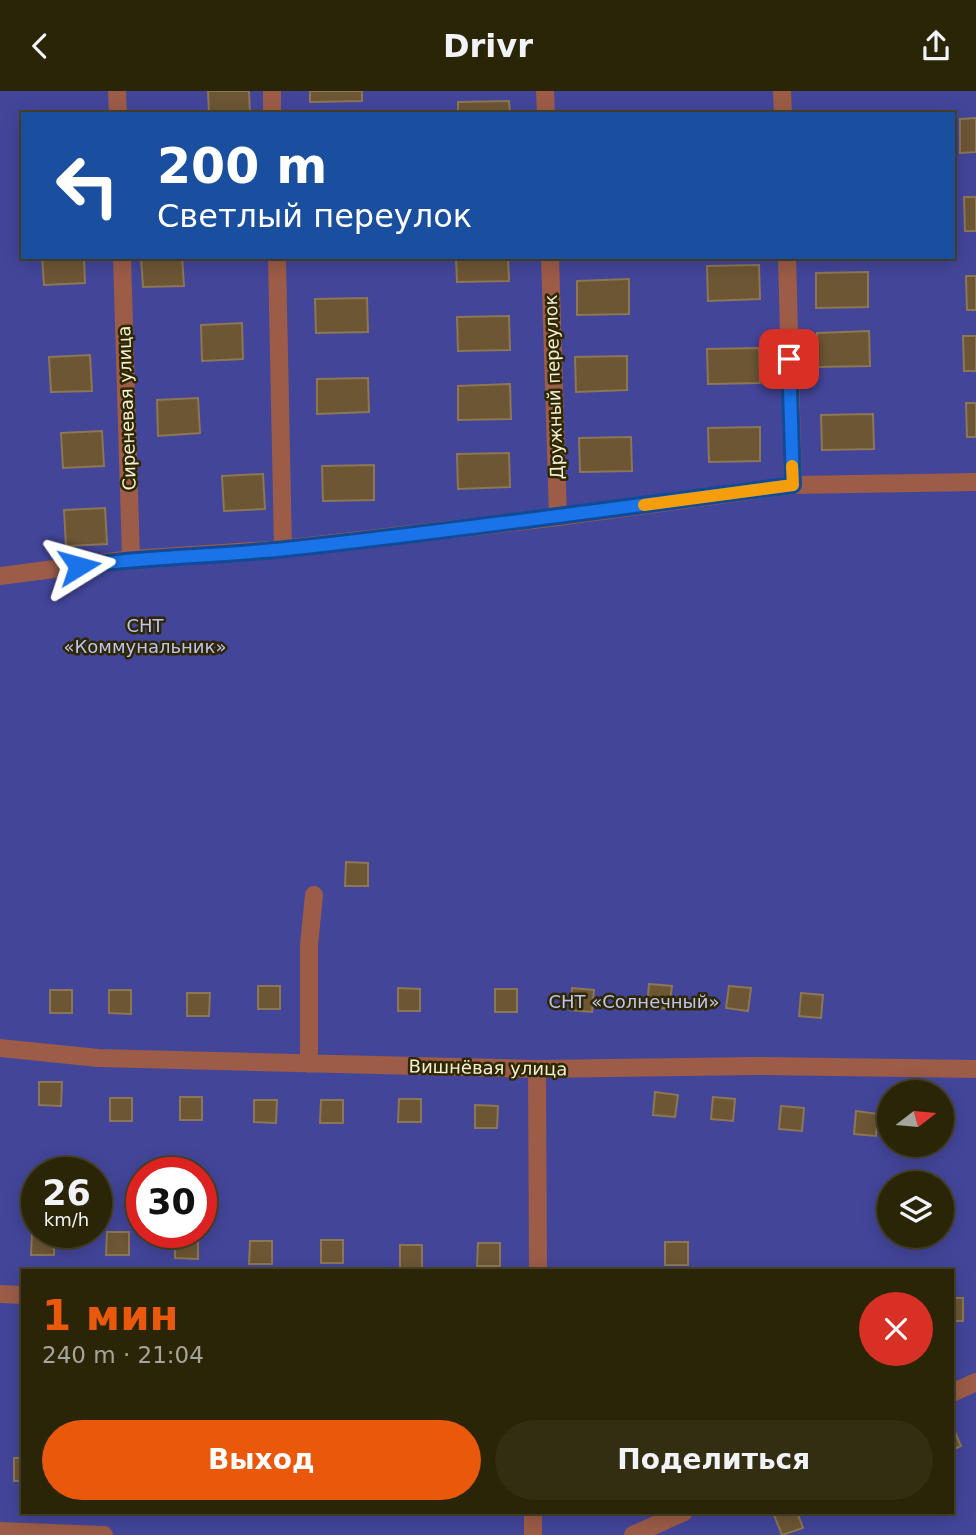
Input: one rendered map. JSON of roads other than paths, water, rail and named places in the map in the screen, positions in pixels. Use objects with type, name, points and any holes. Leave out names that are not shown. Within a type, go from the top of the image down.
[{"type":"street","points":[[117,91],[118,112]]},
{"type":"street","points":[[272,91],[272,112]]},
{"type":"street","points":[[545,91],[546,112]]},
{"type":"street","points":[[782,91],[783,112]]},
{"type":"street","name":"Сиреневая улица","points":[[122,259],[131,559]]},
{"type":"street","points":[[276,259],[283,549]]},
{"type":"street","name":"Дружный переулок","points":[[550,259],[558,517]]},
{"type":"street","points":[[786,259],[793,485]]},
{"type":"street","points":[[0,576],[131,559],[283,549],[558,517],[793,485],[976,482]]},
{"type":"street","points":[[309,1064],[309,945],[314,895]]},
{"type":"street","name":"Вишнёвая улица","points":[[0,1048],[98,1058],[537,1069],[757,1066],[976,1069]]},
{"type":"street","points":[[537,1069],[538,1269]]},
{"type":"street","points":[[0,1294],[21,1295]]},
{"type":"street","points":[[954,1391],[976,1382]]},
{"type":"street","points":[[533,1514],[533,1535]]},
{"type":"street","points":[[633,1535],[680,1514]]},
{"type":"street","points":[[0,1531],[104,1535]]},
{"type":"park label","name":"СНТ «Коммунальник»","points":[[145,636]]},
{"type":"park label","name":"СНТ «Солнечный»","points":[[634,1002]]}]
